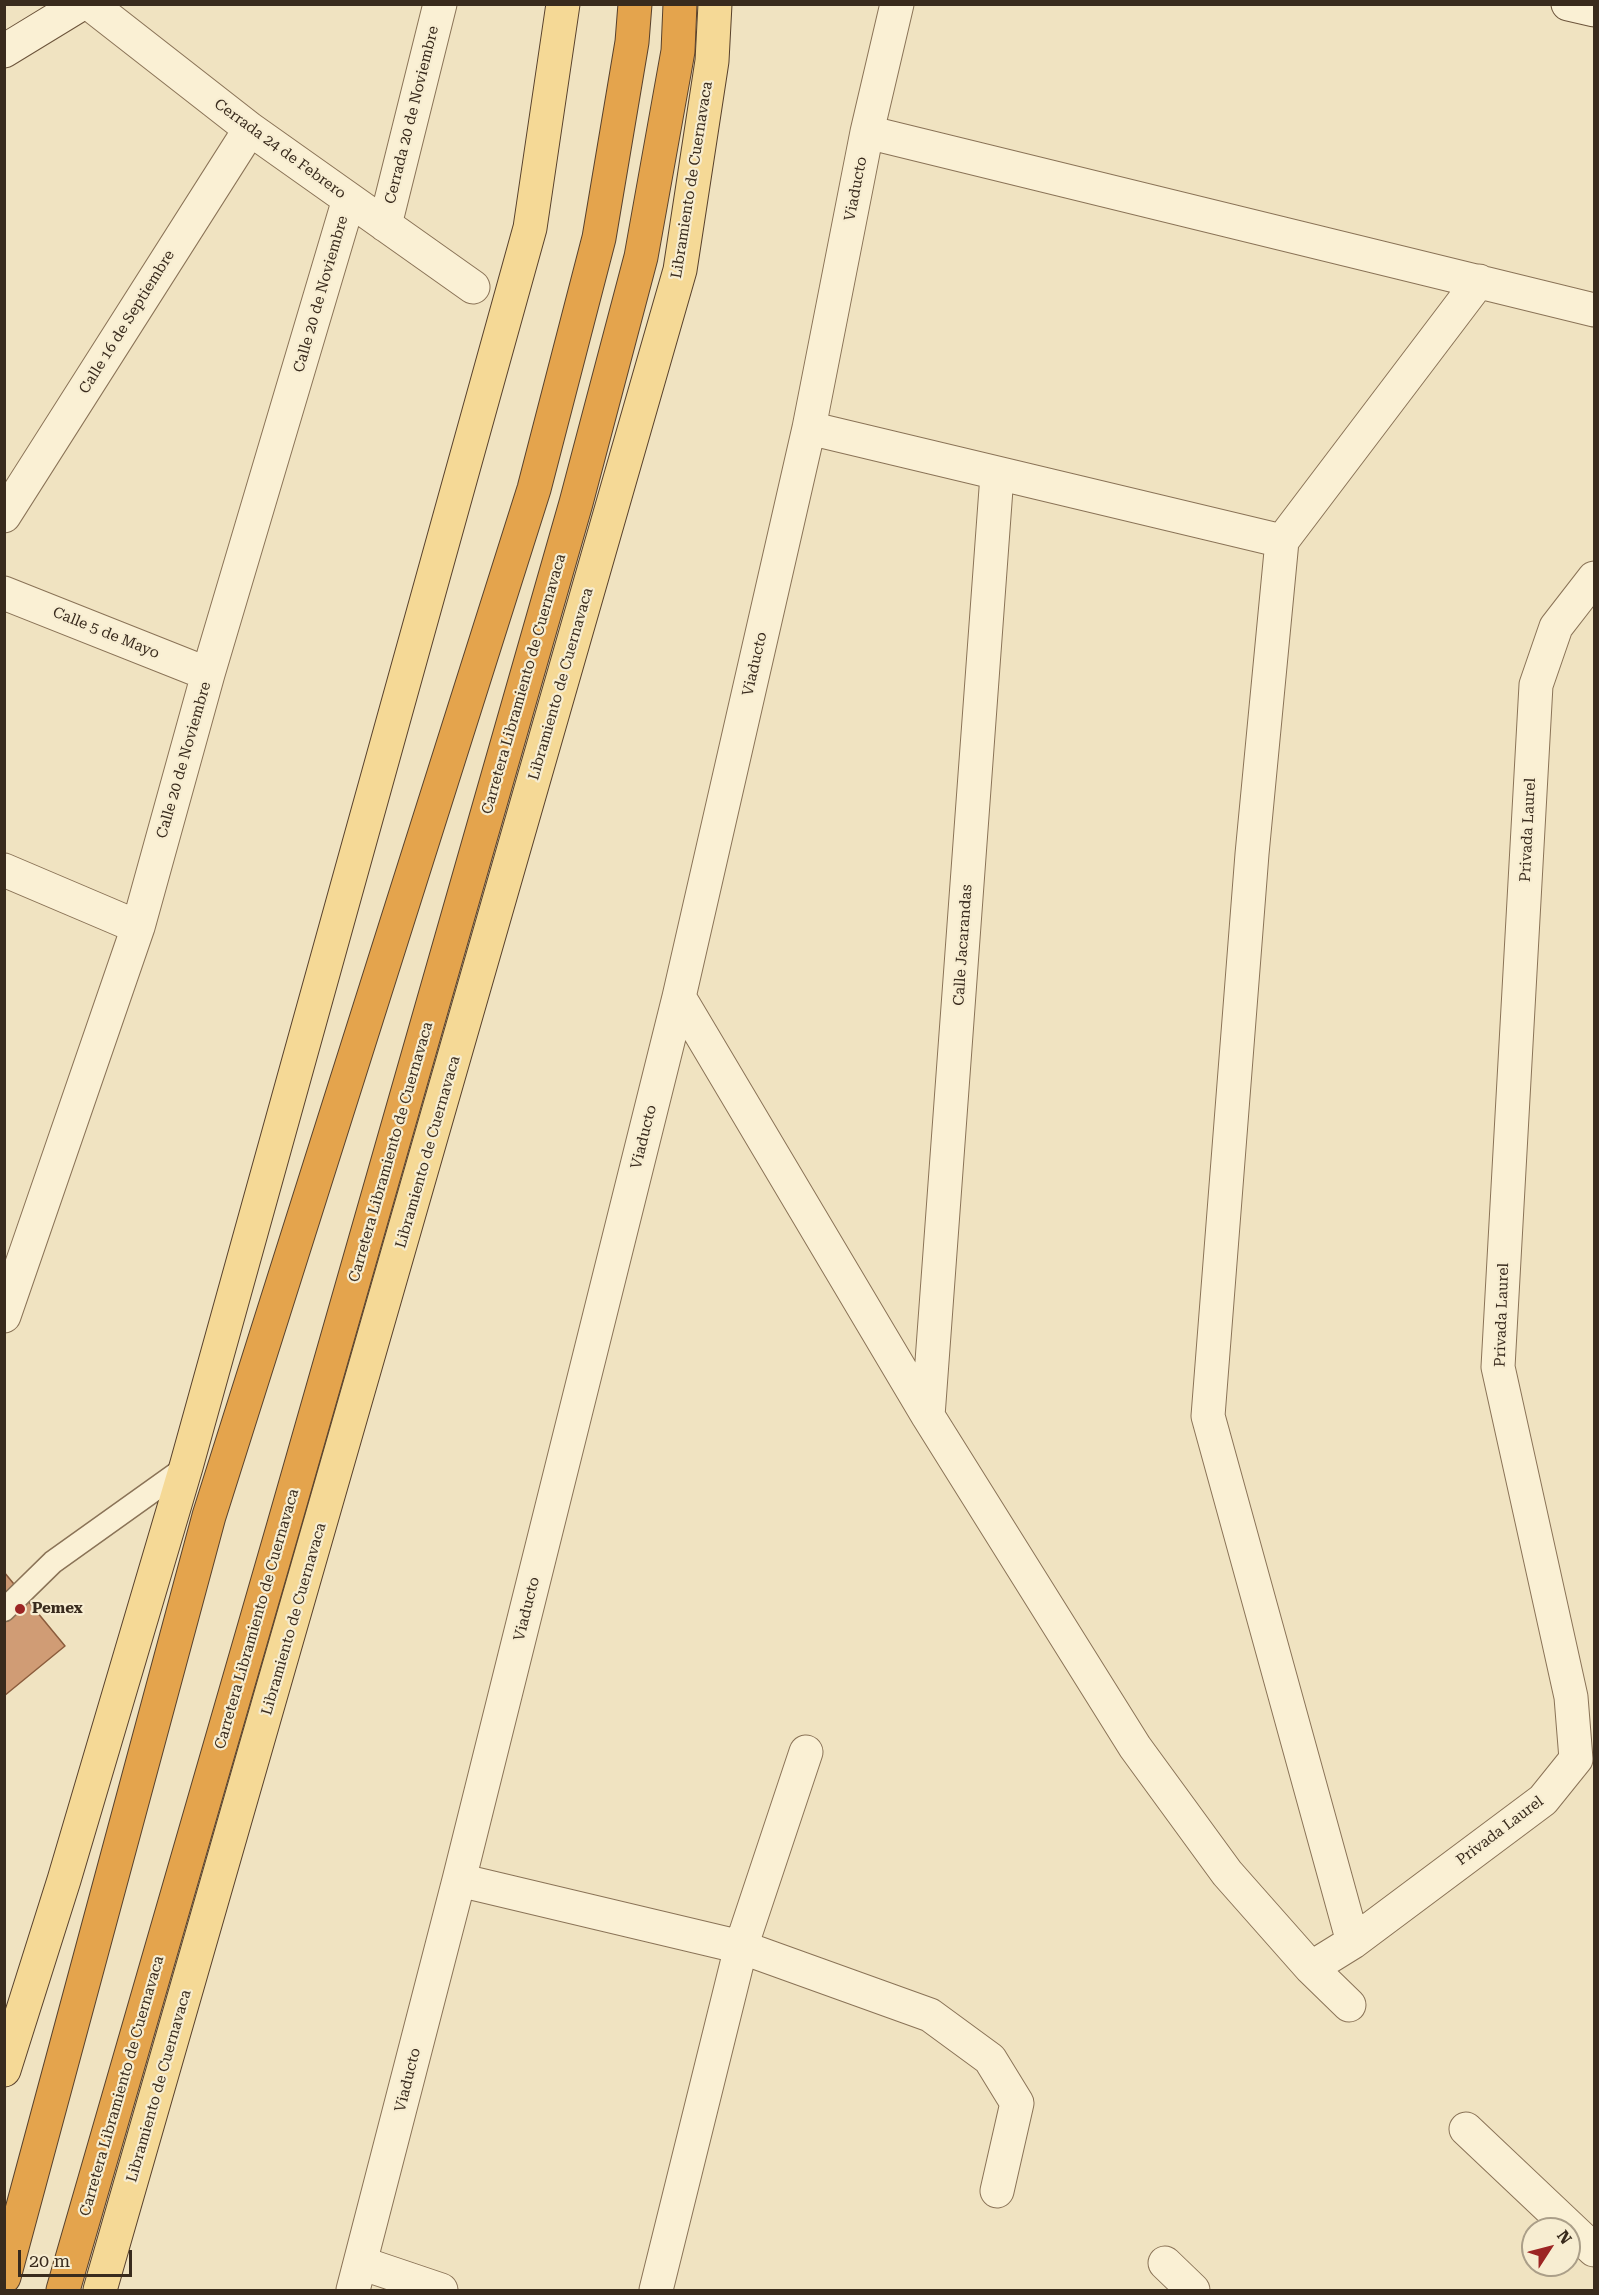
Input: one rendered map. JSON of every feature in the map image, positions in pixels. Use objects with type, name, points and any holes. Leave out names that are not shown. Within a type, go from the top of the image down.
[{"type":"highway","points":[[4,2277],[209,1516],[534,489],[599,238],[632,42],[635,4]]},
{"type":"highway","name":"Carretera Libramiento de Cuernavaca","points":[[63,2290],[576,503],[641,257],[678,51],[680,4]]},
{"type":"main road","points":[[4,2070],[64,1880],[186,1467],[530,228],[563,4]]},
{"type":"main road","name":"Libramiento de Cuernavaca","points":[[100,2290],[680,270],[712,61],[715,4]]},
{"type":"street","points":[[4,51],[81,4]]},
{"type":"street","name":"Cerrada 24 de Febrero","points":[[90,4],[250,129],[473,287]]},
{"type":"street","name":"Cerrada 20 de Noviembre","points":[[384,225],[440,4]]},
{"type":"street","name":"Viaducto","points":[[357,2277],[459,1880],[679,997],[809,428],[867,132],[897,4]]},
{"type":"street","name":"Calle 16 de Septiembre","points":[[4,516],[250,129]]},
{"type":"street","points":[[867,132],[1594,310]]},
{"type":"street","name":"Calle 20 de Noviembre","points":[[4,1316],[138,927],[208,674],[349,199]]},
{"type":"street","points":[[1353,1942],[1208,1416],[1252,854],[1282,541],[1479,281]]},
{"type":"street","points":[[809,428],[997,475],[1282,541]]},
{"type":"street","name":"Calle Jacarandas","points":[[928,1416],[997,475]]},
{"type":"street","name":"Privada Laurel","points":[[1311,1968],[1353,1942],[1543,1800],[1576,1759],[1571,1697],[1498,1367],[1536,685],[1556,627],[1594,578]]},
{"type":"street","name":"Calle 5 de Mayo","points":[[4,593],[208,674]]},
{"type":"street","points":[[4,870],[138,927]]},
{"type":"street","points":[[679,997],[928,1416],[1135,1747],[1227,1873],[1311,1968],[1349,2005]]},
{"type":"street","points":[[656,2290],[741,1947],[806,1752]]},
{"type":"street","points":[[459,1880],[741,1947],[930,2014],[990,2059],[1017,2103],[997,2191]]},
{"type":"street","points":[[1466,2129],[1594,2250]]},
{"type":"street","points":[[1165,2263],[1193,2290]]},
{"type":"street","points":[[357,2277],[441,2290]]},
{"type":"lane","points":[[4,1610],[53,1562],[186,1467]]},
{"type":"building","name":"Pemex","points":[[4,1572],[65,1646],[4,1696]]},
{"type":"place","name":"Pemex","points":[[20,1609]]}]
